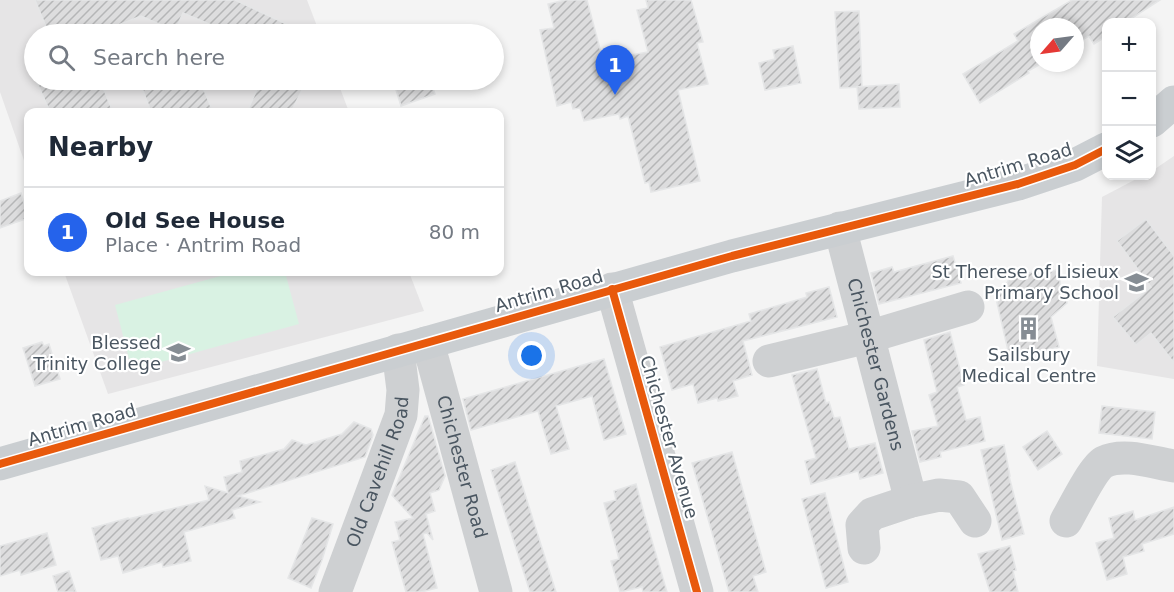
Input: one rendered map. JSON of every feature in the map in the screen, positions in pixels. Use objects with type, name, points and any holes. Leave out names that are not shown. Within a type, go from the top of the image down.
[{"type":"main road","points":[[1156,118],[1174,102]]},
{"type":"main road","name":"Antrim Road","points":[[0,464],[612,290],[840,228],[1018,184],[1075,165],[1102,152]]},
{"type":"street","name":"Chichester Gardens","points":[[840,228],[911,501]]},
{"type":"street","name":"Chichester Avenue","points":[[612,290],[697,592]]},
{"type":"street","points":[[769,361],[868,337],[968,307]]},
{"type":"street","name":"Old Cavehill Road","points":[[335,592],[401,415],[403,390],[412,346]]},
{"type":"street","name":"Chichester Road","points":[[412,346],[433,361],[496,592]]},
{"type":"street","points":[[1066,521],[1103,463],[1130,458],[1174,466]]},
{"type":"street","points":[[864,548],[862,525],[872,514],[911,501],[939,495],[959,497],[975,521]]},
{"type":"shaded area","points":[[0,0],[307,0],[316,24],[24,24],[24,90],[341,90],[348,108],[24,108],[24,161],[0,92]]},
{"type":"shaded area","name":"St Therese of Lisieux Primary School","points":[[1174,156],[1174,379],[1097,366],[1102,197],[1134,180],[1156,180],[1156,168]]},
{"type":"shaded area","name":"Blessed Trinity College","points":[[65,276],[411,276],[424,311],[108,394]]},
{"type":"green space","points":[[220,276],[286,276],[299,324],[132,370],[115,305]]},
{"type":"building","points":[[35,0],[235,0],[287,24],[209,24],[183,13],[178,24],[159,24],[141,16],[121,24],[45,24]]},
{"type":"building","points":[[565,0],[587,0],[603,60],[648,52],[637,10],[648,8],[646,0],[691,0],[703,42],[697,43],[708,84],[678,90],[700,181],[651,192],[649,182],[645,183],[628,116],[620,119],[619,114],[584,121],[580,108],[573,109],[571,102],[557,106],[540,30],[554,28],[548,4]]},
{"type":"building","points":[[1072,0],[1160,0],[1132,18],[1102,18],[1102,39],[1094,44],[1089,36],[1084,39],[1084,18],[1041,18]]},
{"type":"building","points":[[859,11],[862,87],[840,88],[835,12]]},
{"type":"building","points":[[1030,25],[1029,73],[980,103],[963,74],[1018,41],[1014,34]]},
{"type":"building","points":[[793,46],[801,83],[765,90],[759,63],[775,59],[773,50]]},
{"type":"building","points":[[899,84],[900,107],[859,109],[857,87]]},
{"type":"building","points":[[40,90],[104,90],[111,108],[48,108]]},
{"type":"building","points":[[143,90],[204,90],[211,108],[150,108]]},
{"type":"building","points":[[257,90],[302,90],[293,108],[249,108]]},
{"type":"building","points":[[396,90],[434,90],[435,94],[401,106]]},
{"type":"building","points":[[21,193],[24,219],[0,228],[0,201]]},
{"type":"building","points":[[1146,219],[1174,256],[1174,363],[1151,333],[1136,345],[1113,317],[1151,287],[1117,241]]},
{"type":"building","points":[[953,256],[961,283],[879,304],[871,273],[892,267],[894,272]]},
{"type":"building","name":"Sailsbury Medical Centre","points":[[1060,269],[1060,290],[1065,295],[1067,303],[1051,317],[1059,347],[1010,359],[995,294],[1008,291],[1005,286],[1011,276],[1034,272],[1038,275]]},
{"type":"building","points":[[829,287],[837,317],[743,341],[752,375],[733,381],[738,396],[698,403],[693,384],[672,390],[660,347],[751,321],[749,314],[807,297],[806,293]]},
{"type":"building","points":[[950,332],[964,385],[957,387],[966,420],[980,417],[985,441],[940,452],[941,457],[920,462],[912,431],[938,426],[929,395],[937,392],[924,340]]},
{"type":"building","points":[[42,342],[44,346],[49,344],[60,379],[35,386],[23,348]]},
{"type":"building","points":[[604,359],[626,434],[604,440],[592,396],[556,406],[569,449],[551,454],[538,411],[471,430],[463,399]]},
{"type":"building","points":[[817,369],[826,403],[829,402],[834,418],[840,417],[849,449],[875,443],[883,473],[860,479],[858,471],[811,484],[805,461],[816,458],[792,375]]},
{"type":"building","points":[[1102,406],[1155,412],[1152,439],[1099,433]]},
{"type":"building","points":[[425,416],[428,416],[445,476],[439,490],[430,493],[435,511],[426,514],[433,540],[427,533],[423,534],[437,588],[421,592],[406,592],[392,542],[400,540],[395,522],[413,518],[392,495]]},
{"type":"building","points":[[354,422],[371,429],[373,435],[365,457],[238,496],[260,502],[232,510],[235,518],[184,532],[191,561],[163,567],[162,562],[123,573],[118,556],[101,560],[92,528],[209,500],[205,486],[228,493],[224,477],[242,472],[240,461],[284,449],[292,440],[306,445],[342,434]]},
{"type":"building","points":[[1047,431],[1062,454],[1038,470],[1023,447]]},
{"type":"building","points":[[1004,445],[1009,476],[1024,534],[1002,540],[981,450]]},
{"type":"building","points":[[732,452],[766,572],[753,576],[758,592],[729,592],[692,463]]},
{"type":"building","points":[[515,462],[556,592],[530,592],[491,470]]},
{"type":"building","points":[[636,484],[667,592],[643,592],[642,587],[620,592],[611,561],[619,559],[604,503],[616,500],[614,491]]},
{"type":"building","points":[[825,493],[848,582],[826,588],[802,499]]},
{"type":"building","points":[[1174,507],[1174,534],[1142,544],[1144,551],[1123,557],[1127,574],[1107,580],[1096,543],[1114,538],[1109,518],[1133,511],[1135,520]]},
{"type":"building","points":[[312,518],[333,524],[311,588],[288,578]]},
{"type":"building","points":[[47,533],[56,565],[21,575],[20,570],[0,576],[0,546]]},
{"type":"building","points":[[1010,546],[1018,592],[990,592],[978,554]]},
{"type":"building","points":[[69,571],[76,592],[58,592],[53,576]]},
{"type":"cycle path","points":[[0,464],[732,256],[1018,184],[1075,165],[1102,151]]},
{"type":"cycle path","points":[[612,289],[697,592]]},
{"type":"place","name":"Old See House","points":[[615,95]]},
{"type":"place","name":"St Therese of Lisieux Primary School","points":[[1137,282]]},
{"type":"place","name":"Sailsbury Medical Centre","points":[[1029,329]]},
{"type":"place","name":"Blessed Trinity College","points":[[179,353]]}]
